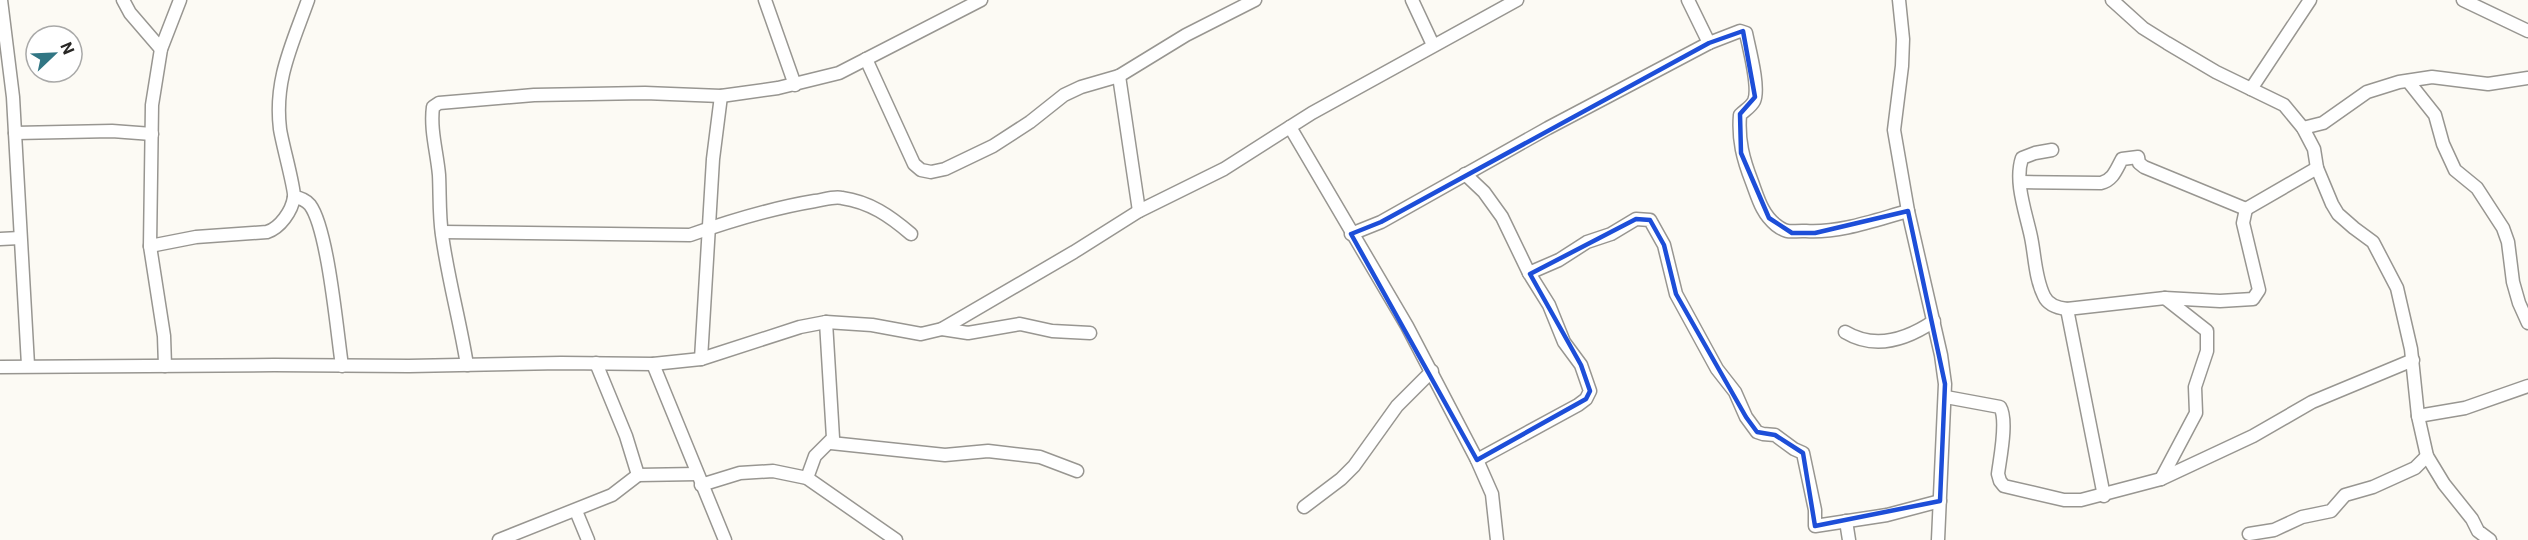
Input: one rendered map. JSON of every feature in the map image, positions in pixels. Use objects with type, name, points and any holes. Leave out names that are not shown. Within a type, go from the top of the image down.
[{"type":"street","points":[[1,0],[13,97],[28,365]]},
{"type":"street","points":[[123,0],[130,13],[160,50]]},
{"type":"street","points":[[165,366],[164,336],[150,246],[152,134],[156,70],[160,50],[180,0]]},
{"type":"street","points":[[150,246],[196,237],[267,232],[277,229],[294,197],[280,127],[278,90],[285,61],[308,0]]},
{"type":"street","points":[[765,0],[795,85]]},
{"type":"street","points":[[467,365],[457,309],[450,287],[442,232],[439,174],[431,122],[433,107],[439,102],[545,95],[645,93],[721,96],[795,85],[839,73],[981,0]]},
{"type":"street","points":[[866,59],[914,164],[921,170],[931,172],[945,169],[993,146],[1030,122],[1064,94],[1119,76],[1186,36],[1255,0]]},
{"type":"street","points":[[1412,0],[1433,45]]},
{"type":"street","points":[[0,367],[28,365],[654,364],[700,359],[800,327],[826,322],[872,325],[921,334],[942,329],[1139,211],[1234,163],[1290,127],[1517,0]]},
{"type":"street","points":[[1688,0],[1709,43]]},
{"type":"street","points":[[1899,0],[1903,39],[1902,66],[1894,130],[1908,211],[1941,355],[1946,397],[1938,540]]},
{"type":"street","points":[[2112,0],[2143,28],[2167,44],[2216,72],[2284,105],[2303,128],[2314,149],[2317,168],[2325,190],[2338,214],[2373,242],[2397,288],[2413,360],[2418,416],[2427,456],[2444,484],[2472,519],[2479,536],[2490,540]]},
{"type":"street","points":[[2251,89],[2310,0]]},
{"type":"street","points":[[2463,0],[2528,31]]},
{"type":"street","points":[[1351,234],[1381,222],[1464,174],[1709,43],[1740,31],[1746,33],[1753,66],[1755,97],[1754,103],[1740,115],[1741,153],[1761,207],[1776,225],[1792,233],[1834,231],[1908,211]]},
{"type":"street","points":[[2303,128],[2323,123],[2367,92],[2399,82],[2432,77],[2488,84],[2528,74]]},
{"type":"street","points":[[1119,76],[1139,211]]},
{"type":"street","points":[[2408,81],[2435,115],[2443,144],[2455,170],[2477,188],[2504,228],[2518,303],[2528,322]]},
{"type":"street","points":[[700,359],[710,226],[712,159],[721,96]]},
{"type":"street","points":[[1290,127],[1432,371],[1453,418],[1477,460],[1492,494],[1497,540]]},
{"type":"street","points":[[15,132],[112,131],[152,134]]},
{"type":"street","points":[[2052,150],[2022,158],[2020,182],[2034,261],[2044,298],[2056,307],[2067,309],[2165,298],[2220,301],[2253,299],[2259,290],[2243,223],[2246,209],[2317,168]]},
{"type":"street","points":[[2020,182],[2108,182],[2122,159],[2138,157],[2139,163],[2144,167],[2246,209]]},
{"type":"street","points":[[1464,174],[1484,192],[1502,218],[1529,273],[1549,305],[1564,342],[1581,365],[1590,392],[1586,399],[1578,405],[1477,460]]},
{"type":"street","points":[[294,197],[310,204],[320,227],[342,366]]},
{"type":"street","points":[[442,232],[690,235],[710,226],[763,212],[840,197],[864,202],[887,213],[911,234]]},
{"type":"street","points":[[1529,273],[1550,264],[1587,242],[1611,234],[1636,219],[1650,220],[1664,245],[1676,294],[1717,369],[1735,392],[1746,417],[1757,432],[1775,435],[1803,453],[1815,510],[1815,526],[1887,515],[1940,501]]},
{"type":"street","points":[[0,239],[20,238]]},
{"type":"street","points":[[2161,479],[2196,413],[2195,387],[2208,342],[2207,331],[2165,298]]},
{"type":"street","points":[[2067,309],[2104,495]]},
{"type":"street","points":[[1845,332],[1858,340],[1903,339],[1934,321]]},
{"type":"street","points":[[807,478],[815,456],[831,443],[833,438],[826,322]]},
{"type":"street","points":[[942,329],[968,333],[1020,324],[1052,331],[1090,333]]},
{"type":"street","points":[[1946,397],[2000,407],[2004,425],[1998,474],[2004,486],[2064,500],[2104,495],[2161,479],[2253,436],[2312,402],[2413,360]]},
{"type":"street","points":[[596,363],[626,436],[638,475]]},
{"type":"street","points":[[654,364],[725,540]]},
{"type":"street","points":[[1304,507],[1341,479],[1354,466],[1397,406],[1432,371]]},
{"type":"street","points":[[2418,416],[2465,408],[2528,386]]},
{"type":"street","points":[[831,443],[945,455],[987,451],[1019,454],[1040,457],[1077,471]]},
{"type":"street","points":[[2249,534],[2274,530],[2292,521],[2331,511],[2345,495],[2373,487],[2415,468],[2427,456]]},
{"type":"street","points":[[499,540],[612,495],[638,475],[699,480],[740,473],[773,471],[807,478],[896,540]]},
{"type":"street","points":[[576,511],[588,540]]},
{"type":"street","points":[[1846,521],[1849,540]]},
{"type":"highlighted area","points":[[1743,31],[1755,97],[1740,114],[1741,153],[1769,218],[1792,233],[1815,233],[1908,211],[1945,384],[1940,501],[1815,526],[1803,453],[1775,435],[1757,432],[1746,417],[1676,294],[1664,245],[1650,220],[1636,219],[1530,274],[1581,365],[1590,391],[1586,399],[1477,460],[1351,234],[1381,222],[1709,43]]}]
